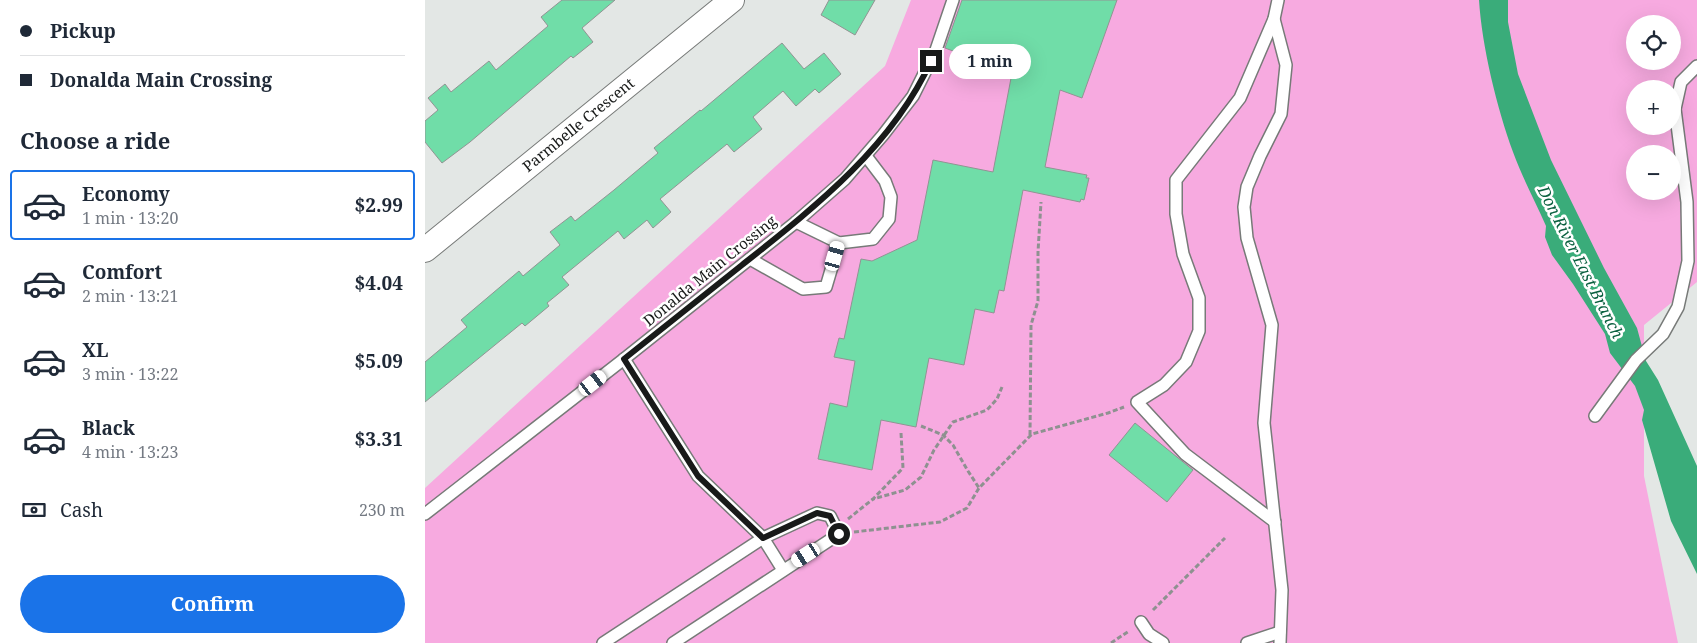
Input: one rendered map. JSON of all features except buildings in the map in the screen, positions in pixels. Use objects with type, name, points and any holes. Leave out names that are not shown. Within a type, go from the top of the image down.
[{"type":"street","name":"Parmbelle Crescent","points":[[425,250],[732,0]]},
{"type":"lane","name":"Donalda Main Crossing","points":[[425,514],[750,259],[845,179],[903,110],[919,85],[936,50],[953,0]]},
{"type":"lane","points":[[1275,522],[1185,454],[1137,402],[1165,385],[1186,362],[1199,331],[1199,298],[1183,254],[1176,214],[1176,180],[1240,98],[1274,19],[1278,0]]},
{"type":"lane","points":[[1247,643],[1280,638],[1282,590],[1264,423],[1272,325],[1247,238],[1244,207],[1247,187],[1281,114],[1286,65],[1274,19]]},
{"type":"lane","points":[[1595,416],[1636,360],[1663,334],[1678,307],[1688,261],[1687,202],[1675,109],[1681,82],[1697,66]]},
{"type":"lane","points":[[796,222],[839,243],[873,240],[889,219],[891,197],[885,181],[865,156]]},
{"type":"lane","points":[[750,259],[803,289],[826,287],[839,243]]},
{"type":"lane","points":[[624,359],[698,476],[763,538],[783,570]]},
{"type":"lane","points":[[603,643],[763,538],[817,513],[830,516],[837,531],[783,570],[673,643]]},
{"type":"lane","points":[[1141,622],[1149,634],[1163,643]]},
{"type":"path","points":[[1030,436],[1031,325],[1038,302],[1041,202]]},
{"type":"path","points":[[873,500],[905,490],[921,477],[934,450],[953,422],[987,410],[997,399],[1002,387]]},
{"type":"path","points":[[837,531],[940,522],[967,508],[979,488],[1030,436],[1108,413],[1137,402]]},
{"type":"path","points":[[921,426],[943,435],[953,445],[979,488]]},
{"type":"path","points":[[837,531],[873,500],[903,468],[901,433]]},
{"type":"path","points":[[1111,643],[1141,622],[1225,538]]},
{"type":"shaded area","points":[[911,0],[1697,0],[1697,282],[1644,325],[1644,476],[1678,643],[425,643],[425,488],[885,66]]},
{"type":"water","name":"Don River East Branch","points":[[1479,0],[1508,0],[1508,22],[1518,74],[1551,160],[1604,268],[1637,328],[1646,361],[1658,380],[1697,466],[1697,574],[1671,521],[1642,420],[1644,410],[1635,386],[1610,353],[1605,334],[1552,255],[1545,237],[1546,226],[1524,180],[1501,116],[1483,37]]},
{"type":"route","points":[[839,534],[830,516],[817,513],[763,538],[698,476],[624,359],[796,222],[845,179],[903,110],[913,96],[931,61]]}]
